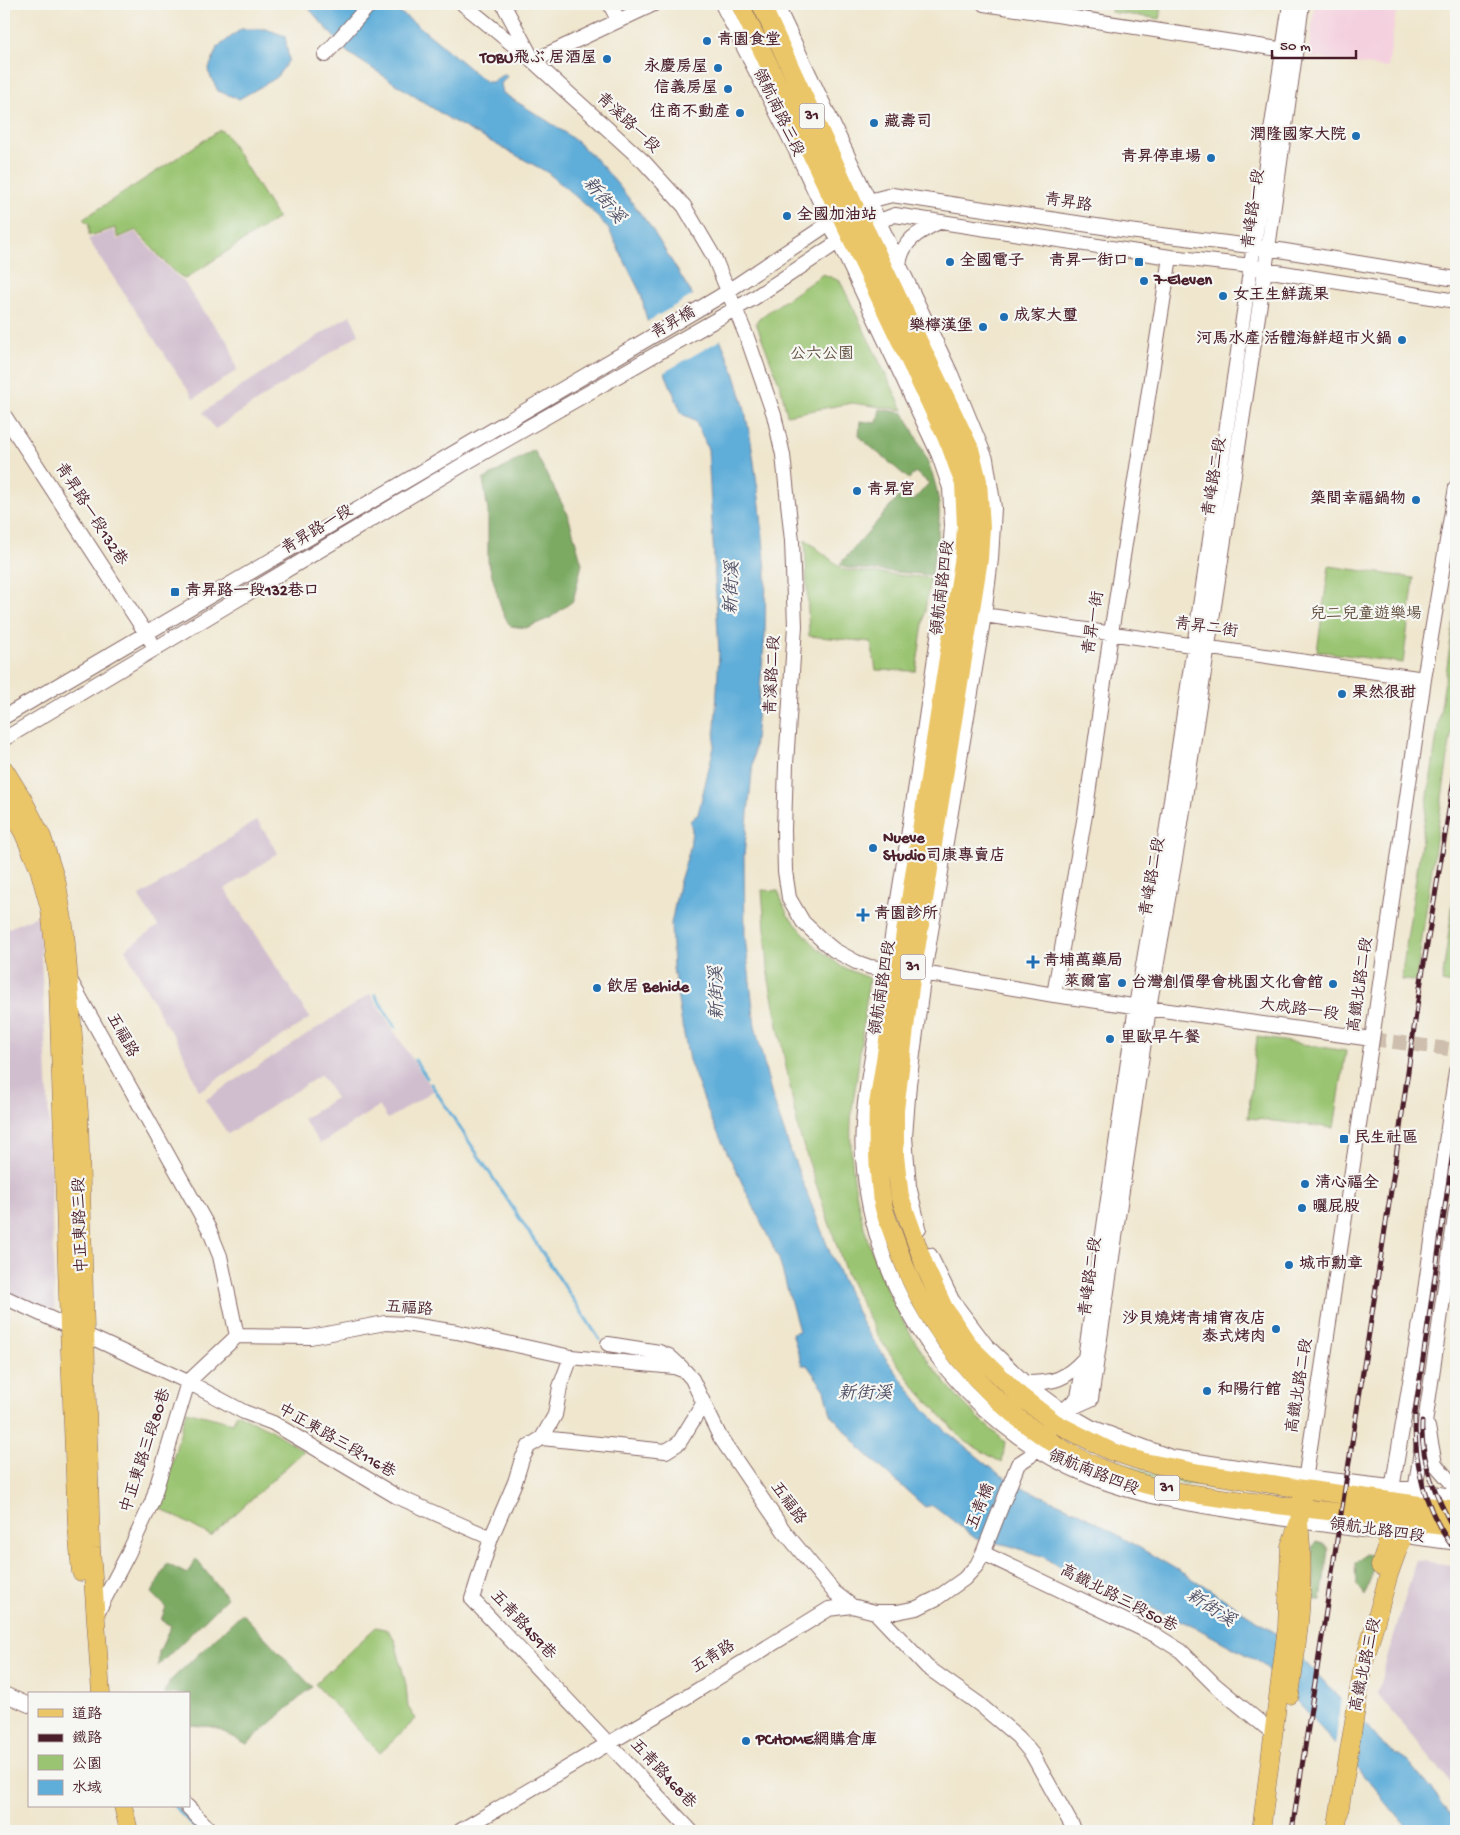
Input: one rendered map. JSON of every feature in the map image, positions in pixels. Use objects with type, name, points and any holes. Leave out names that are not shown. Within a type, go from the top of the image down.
[{"type":"main road","name":"領航南路三段","points":[[740,4],[858,231]]},
{"type":"main road","name":"領航南路三段","points":[[761,4],[849,212]]},
{"type":"main road","name":"領航南路四段","points":[[858,231],[921,347],[970,449],[978,481],[981,527],[980,559],[906,972],[878,1105],[877,1157],[882,1201],[912,1284],[930,1318],[955,1356],[1017,1417],[1039,1443],[1067,1452],[1100,1468],[1141,1483],[1300,1515]]},
{"type":"main road","name":"領航南路四段","points":[[858,231],[950,445],[964,484],[966,526],[964,556],[906,972],[895,1110],[895,1156],[900,1198],[925,1267],[944,1308],[970,1348],[1020,1396],[1059,1417],[1110,1451],[1144,1462],[1304,1483]]},
{"type":"main road","name":"中正東路三段","points":[[4,769],[22,798],[42,837],[57,884],[65,932],[79,1113],[77,1526],[92,1692]]},
{"type":"main road","name":"中正東路三段","points":[[4,798],[23,832],[39,869],[50,909],[58,984],[77,1331],[101,1692]]},
{"type":"main road","name":"領航北路四段","points":[[1304,1483],[1414,1497],[1456,1510]]},
{"type":"main road","points":[[1260,1831],[1278,1728],[1303,1552],[1300,1515],[1304,1483]]},
{"type":"main road","name":"高鐵北路三段","points":[[1336,1831],[1338,1793],[1351,1704],[1354,1658],[1387,1545],[1391,1494]]},
{"type":"main road","name":"高鐵北路三段","points":[[1351,1704],[1364,1666],[1389,1574],[1407,1528],[1414,1497]]},
{"type":"main road","name":"領航北路四段","points":[[1300,1515],[1407,1528],[1456,1528]]},
{"type":"main road","points":[[1270,1831],[1278,1728]]},
{"type":"main road","name":"高鐵北路三段","points":[[1327,1831],[1338,1793]]},
{"type":"main road","points":[[112,1808],[117,1831]]},
{"type":"main road","points":[[123,1808],[129,1831]]},
{"type":"street","points":[[325,55],[370,4]]},
{"type":"street","name":"青溪路一段","points":[[463,4],[533,61],[644,162],[684,206],[714,256],[732,299]]},
{"type":"street","points":[[503,4],[533,61],[654,4]]},
{"type":"street","points":[[610,4],[618,20]]},
{"type":"street","name":"領航南路三段","points":[[722,4],[796,151],[849,212]]},
{"type":"street","name":"領航南路三段","points":[[776,4],[849,212]]},
{"type":"street","points":[[989,4],[1289,51]]},
{"type":"street","name":"青峰路一段","points":[[1261,248],[1289,51],[1290,4]]},
{"type":"street","name":"青峰路一段","points":[[1289,51],[1302,4]]},
{"type":"street","name":"青昇路","points":[[712,321],[732,299],[849,212],[892,195],[1129,231],[1261,248],[1456,279]]},
{"type":"street","name":"領航南路四段","points":[[849,212],[858,231],[899,265],[960,395],[986,459],[994,508],[991,559],[984,615],[906,972],[909,1084],[905,1137],[909,1186],[916,1221],[934,1266],[952,1300],[986,1345],[1059,1417]]},
{"type":"street","name":"青昇路","points":[[703,306],[732,299],[754,298],[858,231],[895,215],[1170,257],[1258,268],[1456,301]]},
{"type":"street","points":[[899,265],[903,249],[910,238],[939,222]]},
{"type":"street","name":"青峰路二段","points":[[1059,1417],[1078,1397],[1142,1007],[1180,830],[1201,646],[1261,248]]},
{"type":"street","name":"青昇一街","points":[[1054,995],[1085,815],[1110,633],[1170,257]]},
{"type":"street","name":"青溪路二段","points":[[732,299],[774,415],[783,455],[792,541],[795,626],[784,830],[786,887],[795,910],[823,941],[856,962],[906,972]]},
{"type":"street","name":"青昇橋","points":[[644,341],[703,306]]},
{"type":"street","name":"青昇橋","points":[[653,356],[712,321]]},
{"type":"street","name":"青昇路一段","points":[[4,717],[644,341]]},
{"type":"street","points":[[921,347],[960,395]]},
{"type":"street","name":"青昇路一段","points":[[4,739],[469,461],[653,356]]},
{"type":"street","name":"青昇路一段132巷","points":[[4,416],[155,647]]},
{"type":"street","points":[[460,448],[469,461]]},
{"type":"street","name":"高鐵北路二段","points":[[1304,1483],[1372,1039],[1424,678],[1456,487]]},
{"type":"street","points":[[292,547],[301,561]]},
{"type":"street","name":"青昇二街","points":[[984,615],[1424,678]]},
{"type":"street","name":"大成路一段","points":[[906,972],[1054,995],[1372,1039]]},
{"type":"street","name":"五福路","points":[[69,977],[209,1229],[220,1256],[237,1336],[310,1337],[384,1324],[405,1324],[457,1332],[571,1357],[674,1367],[684,1371],[692,1379],[720,1437],[784,1531],[834,1592],[852,1606]]},
{"type":"street","name":"青峰路二段","points":[[1059,1417],[1091,1399],[1142,1007]]},
{"type":"street","points":[[1391,1494],[1423,1305],[1456,1071]]},
{"type":"street","points":[[1414,1497],[1426,1414],[1449,1306],[1456,1210]]},
{"type":"street","name":"中正東路三段116巷","points":[[4,1297],[188,1382],[244,1412],[273,1423],[396,1496],[491,1538]]},
{"type":"street","name":"中正東路三段80巷","points":[[96,1617],[152,1502],[188,1382],[237,1336]]},
{"type":"street","points":[[608,1344],[659,1352],[669,1356],[684,1371]]},
{"type":"street","name":"五青路459巷","points":[[571,1357],[560,1387],[555,1415],[542,1438],[529,1446],[522,1459],[515,1482],[491,1538],[472,1599],[608,1742]]},
{"type":"street","points":[[1025,1383],[1045,1383],[1059,1380],[1073,1371],[1085,1358]]},
{"type":"street","points":[[542,1438],[666,1450],[679,1443],[703,1404]]},
{"type":"street","points":[[1426,1414],[1435,1464],[1456,1488]]},
{"type":"street","points":[[1039,1443],[1059,1417]]},
{"type":"street","name":"五青橋","points":[[984,1550],[1018,1464],[1030,1456],[1039,1443]]},
{"type":"street","name":"領航北路四段","points":[[1414,1497],[1456,1497]]},
{"type":"street","name":"領航北路四段","points":[[1407,1528],[1456,1543]]},
{"type":"street","name":"五青路","points":[[460,1831],[672,1706],[810,1619],[829,1609],[852,1606],[875,1612],[897,1612],[917,1608],[937,1598],[964,1579],[976,1565],[984,1550]]},
{"type":"street","name":"高鐵北路三段50巷","points":[[984,1550],[1157,1636],[1181,1651],[1215,1685],[1278,1728]]},
{"type":"street","points":[[875,1612],[927,1667],[979,1704],[1018,1737],[1032,1754],[1075,1831]]},
{"type":"street","points":[[4,1694],[28,1705]]},
{"type":"street","name":"五青路468巷","points":[[608,1742],[691,1831]]},
{"type":"street","points":[[188,1808],[210,1831]]},
{"type":"shaded area","points":[[1315,4],[1397,4],[1388,68],[1308,57]]},
{"type":"shaded area","points":[[114,230],[117,240],[135,232],[172,272],[184,282],[202,310],[229,343],[237,370],[194,399],[88,239]]},
{"type":"shaded area","points":[[350,315],[359,334],[215,429],[203,412]]},
{"type":"shaded area","points":[[257,820],[278,853],[225,889],[310,1018],[199,1091],[180,1045],[165,1023],[125,949],[158,926],[139,897]]},
{"type":"shaded area","points":[[39,915],[49,1119],[55,1317],[4,1292],[4,930]]},
{"type":"shaded area","points":[[370,994],[433,1091],[388,1119],[379,1106],[320,1144],[303,1119],[336,1098],[321,1075],[228,1134],[205,1100]]},
{"type":"shaded area","points":[[1416,1560],[1456,1566],[1456,1789],[1377,1693]]},
{"type":"green space","points":[[1112,4],[1162,4],[1160,19],[1111,12]]},
{"type":"green space","points":[[220,130],[225,133],[278,218],[185,279],[173,271],[136,230],[118,238],[115,228],[89,236],[89,224],[83,219]]},
{"type":"green space","name":"公六公園","points":[[823,274],[840,281],[903,410],[852,403],[787,415],[781,388],[756,323],[758,319]]},
{"type":"green space","points":[[880,409],[904,413],[934,479],[939,507],[939,522],[931,575],[847,568],[840,564],[903,492],[913,501],[929,483],[915,472],[909,479],[859,437],[860,421],[877,423]]},
{"type":"green space","points":[[534,450],[568,515],[582,564],[573,601],[550,618],[526,628],[510,626],[502,611],[488,561],[488,511],[483,480]]},
{"type":"green space","points":[[805,539],[844,570],[930,578],[916,671],[876,670],[871,642],[809,636]]},
{"type":"green space","name":"兒二兒童遊樂場","points":[[1329,566],[1414,578],[1403,663],[1317,651]]},
{"type":"green space","points":[[1456,605],[1456,700],[1416,981],[1401,980]]},
{"type":"green space","points":[[1456,880],[1456,961],[1453,984],[1442,982]]},
{"type":"green space","points":[[762,890],[778,891],[787,914],[815,946],[842,967],[869,978],[851,1121],[856,1193],[865,1229],[876,1264],[891,1298],[909,1331],[951,1389],[970,1410],[1005,1442],[1002,1463],[963,1440],[913,1385],[879,1338],[846,1273],[799,1133],[769,980]]},
{"type":"green space","points":[[1257,1037],[1346,1051],[1334,1128],[1248,1118]]},
{"type":"green space","points":[[186,1411],[233,1423],[236,1413],[269,1429],[304,1451],[211,1536],[160,1508]]},
{"type":"green space","points":[[1104,1456],[1153,1474],[1274,1491],[1276,1495],[1273,1497],[1150,1478],[1102,1461]]},
{"type":"green space","points":[[1316,1541],[1323,1543],[1328,1550],[1321,1600],[1315,1600],[1312,1548]]},
{"type":"green space","points":[[1364,1554],[1378,1556],[1365,1595],[1356,1583],[1355,1563]]},
{"type":"green space","points":[[196,1559],[227,1598],[158,1666],[159,1652],[171,1626],[161,1620],[166,1607],[152,1593],[167,1564],[187,1574]]},
{"type":"green space","points":[[242,1613],[312,1687],[247,1744],[214,1727],[190,1725],[190,1692],[165,1692],[170,1681]]},
{"type":"green space","points":[[376,1627],[388,1630],[395,1641],[406,1685],[408,1707],[416,1719],[380,1753],[315,1684]]},
{"type":"water","name":"新街溪","points":[[305,4],[385,4],[420,27],[486,82],[492,82],[504,74],[507,76],[501,84],[503,93],[556,126],[576,141],[594,157],[619,186],[650,226],[721,341],[734,372],[744,406],[751,441],[760,505],[766,571],[765,635],[744,856],[745,937],[755,1026],[772,1096],[791,1152],[831,1255],[863,1325],[925,1410],[947,1432],[999,1474],[1028,1490],[1077,1511],[1203,1585],[1280,1636],[1384,1746],[1408,1762],[1456,1820],[1456,1831],[1410,1831],[1358,1769],[1263,1664],[1193,1626],[1129,1598],[1107,1586],[1079,1580],[1042,1556],[1007,1545],[976,1539],[933,1505],[925,1507],[864,1452],[831,1414],[825,1390],[807,1365],[802,1365],[792,1333],[799,1331],[779,1259],[711,1119],[689,1060],[673,968],[671,924],[679,884],[690,848],[692,830],[690,821],[698,814],[714,747],[719,653],[708,449],[695,420],[682,414],[665,373],[646,317],[641,294],[608,228],[588,207],[547,172],[451,120],[347,52]]},
{"type":"water","points":[[241,29],[266,29],[285,36],[289,60],[276,78],[239,99],[218,91],[208,71],[217,48]]},
{"type":"pier","points":[[695,294],[722,339],[663,373],[645,323]]},
{"type":"pier","points":[[1341,1696],[1361,1716],[1354,1769],[1335,1748]]},
{"type":"waterway","points":[[375,995],[395,1027]]},
{"type":"waterway","points":[[415,1060],[427,1078]]},
{"type":"waterway","points":[[431,1084],[600,1340]]},
{"type":"waterway","points":[[176,1808],[198,1831]]},
{"type":"tunnel","points":[[1372,1039],[1456,1050]]},
{"type":"railway","points":[[1292,1831],[1394,1171],[1418,1000],[1456,767]]},
{"type":"railway","points":[[1456,1131],[1415,1414],[1416,1451],[1423,1487],[1436,1520],[1456,1551]]},
{"type":"railway","points":[[1422,1422],[1424,1451],[1431,1480],[1442,1507],[1456,1533]]},
{"type":"place","name":"青園食堂","points":[[707,41]]},
{"type":"place","name":"TOBU飛ぶ 居酒屋","points":[[607,59]]},
{"type":"place","name":"永慶房屋","points":[[718,68]]},
{"type":"place","name":"信義房屋","points":[[728,89]]},
{"type":"place","name":"住商不動產","points":[[740,113]]},
{"type":"place","name":"藏壽司","points":[[874,123]]},
{"type":"place","name":"潤隆國家大院","points":[[1356,136]]},
{"type":"place","name":"青昇停車場","points":[[1211,158]]},
{"type":"place","name":"全國加油站","points":[[787,216]]},
{"type":"place","name":"全國電子","points":[[950,262]]},
{"type":"place","name":"青昇一街口","points":[[1139,262]]},
{"type":"place","name":"7-Eleven","points":[[1144,281]]},
{"type":"place","name":"女王生鮮蔬果","points":[[1223,296]]},
{"type":"place","name":"成家大璽","points":[[1004,317]]},
{"type":"place","name":"樂檸漢堡","points":[[983,327]]},
{"type":"place","name":"河馬水產 活體海鮮超市火鍋","points":[[1402,340]]},
{"type":"place","name":"青昇宮","points":[[857,491]]},
{"type":"place","name":"築間幸福鍋物","points":[[1416,500]]},
{"type":"place","name":"青昇路一段132巷口","points":[[175,592]]},
{"type":"place","name":"果然很甜","points":[[1342,694]]},
{"type":"place","name":"Nueve Studio司康專賣店","points":[[873,848]]},
{"type":"place","name":"青園診所","points":[[863,915]]},
{"type":"place","name":"青埔萬藥局","points":[[1033,962]]},
{"type":"place","name":"萊爾富","points":[[1122,983]]},
{"type":"place","name":"台灣創價學會桃園文化會館","points":[[1333,984]]},
{"type":"place","name":"飲居 Behide","points":[[597,988]]},
{"type":"place","name":"里歐早午餐","points":[[1110,1039]]},
{"type":"place","name":"民生社區","points":[[1344,1139]]},
{"type":"place","name":"清心福全","points":[[1305,1184]]},
{"type":"place","name":"曬屁股","points":[[1302,1208]]},
{"type":"place","name":"城市勳章","points":[[1289,1265]]},
{"type":"place","name":"沙貝燒烤青埔宵夜店 泰式烤肉","points":[[1276,1329]]},
{"type":"place","name":"和陽行館","points":[[1207,1391]]},
{"type":"place","name":"PCHOME網購倉庫","points":[[746,1741]]}]
